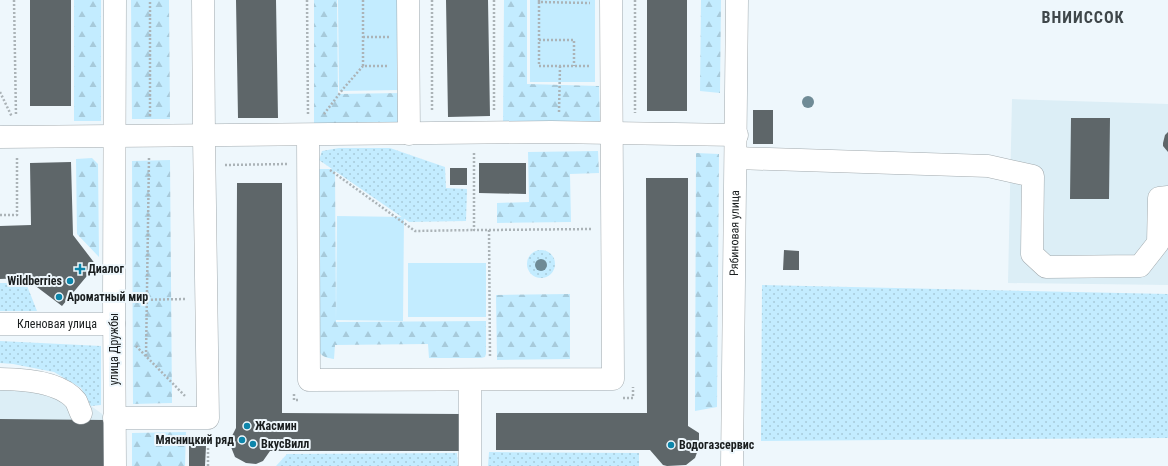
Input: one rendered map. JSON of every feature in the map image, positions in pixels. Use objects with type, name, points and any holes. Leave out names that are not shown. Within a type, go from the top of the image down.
[{"type":"street","name":"улица Дружбы","points":[[115,0],[115,466]]},
{"type":"street","points":[[114,418],[208,418],[203,0]]},
{"type":"street","points":[[408,0],[409,134]]},
{"type":"street","name":"Рябиновая улица","points":[[732,466],[738,0]]},
{"type":"street","points":[[314,127],[308,164],[309,380],[613,379],[611,2]]},
{"type":"street","points":[[0,137],[204,136],[314,127],[409,134],[737,134]]},
{"type":"street","points":[[736,158],[988,166],[1033,176],[1032,254],[1046,267],[1140,266],[1158,243],[1159,198],[1168,197]]},
{"type":"street","name":"Кленовая улица","points":[[0,324],[114,324]]},
{"type":"street","points":[[0,379],[49,385],[64,391],[76,402],[81,413]]},
{"type":"street","points":[[470,380],[470,466]]},
{"type":"path","points":[[0,92],[15,119],[14,0]]},
{"type":"path","points":[[146,356],[150,136],[150,0]]},
{"type":"path","points":[[307,0],[314,127]]},
{"type":"path","points":[[314,127],[363,66],[363,0]]},
{"type":"path","points":[[474,230],[484,133],[494,0]]},
{"type":"path","points":[[635,0],[635,133]]},
{"type":"path","points":[[611,2],[539,1],[539,66],[612,66]]},
{"type":"path","points":[[539,40],[574,40],[574,66]]},
{"type":"path","points":[[363,66],[408,66]]},
{"type":"path","points":[[559,114],[560,66]]},
{"type":"path","points":[[0,215],[17,214],[17,152]]},
{"type":"path","points":[[308,164],[324,166],[415,231],[612,229]]},
{"type":"path","points":[[489,230],[490,364]]},
{"type":"path","points":[[134,300],[206,299]]},
{"type":"path","points":[[114,324],[208,418],[208,466]]},
{"type":"shaded area","points":[[1012,99],[1168,104],[1168,285],[1008,283]]},
{"type":"shaded area","points":[[0,373],[62,385],[105,416],[106,466],[0,466]]},
{"type":"green space","points":[[74,0],[101,0],[101,121],[74,121]]},
{"type":"green space","points":[[131,0],[169,0],[170,119],[132,119]]},
{"type":"green space","points":[[314,0],[337,0],[338,94],[401,93],[401,126],[314,128]]},
{"type":"green space","points":[[338,0],[400,0],[401,90],[339,91]]},
{"type":"green space","points":[[504,0],[527,0],[527,84],[599,86],[600,125],[503,126]]},
{"type":"green space","points":[[530,0],[595,0],[595,82],[530,82]]},
{"type":"green space","points":[[701,0],[721,0],[720,93],[700,91]]},
{"type":"green space","points":[[339,148],[390,148],[445,167],[446,188],[467,189],[466,221],[409,222],[319,160],[322,151]]},
{"type":"green space","points":[[598,151],[599,173],[570,174],[571,222],[497,223],[497,203],[529,202],[528,152]]},
{"type":"green space","points":[[696,153],[719,154],[717,407],[695,411]]},
{"type":"green space","points":[[92,158],[98,164],[99,257],[77,234],[76,159]]},
{"type":"green space","points":[[170,160],[172,403],[133,404],[132,161]]},
{"type":"green space","points":[[319,169],[335,169],[336,322],[486,321],[485,357],[429,358],[428,344],[335,345],[334,359],[325,357],[320,353]]},
{"type":"green space","points":[[337,216],[404,217],[403,321],[336,320]]},
{"type":"green space","points":[[541,250],[547,251],[551,254],[554,258],[554,270],[551,274],[547,277],[541,278],[535,277],[531,274],[528,270],[527,264],[528,258],[531,254],[535,251]]},
{"type":"green space","points":[[408,263],[486,263],[486,317],[408,317]]},
{"type":"green space","points":[[0,283],[26,283],[37,311],[0,311]]},
{"type":"green space","points":[[762,285],[1168,294],[1168,438],[761,441]]},
{"type":"green space","points":[[570,294],[570,359],[497,360],[496,295]]},
{"type":"green space","points":[[0,341],[101,346],[101,405],[91,406],[81,388],[54,372],[0,363]]},
{"type":"green space","points":[[186,432],[185,466],[132,466],[132,433]]},
{"type":"green space","points":[[489,452],[639,453],[639,466],[488,466]]},
{"type":"green space","points":[[457,453],[458,466],[276,466],[287,454]]},
{"type":"building","points":[[30,0],[71,0],[71,106],[30,106]]},
{"type":"building","points":[[236,0],[276,0],[278,118],[238,118]]},
{"type":"building","points":[[446,0],[488,0],[490,116],[448,117]]},
{"type":"building","points":[[647,0],[687,0],[687,111],[647,111]]},
{"type":"building","points":[[753,110],[773,110],[773,144],[753,144]]},
{"type":"building","points":[[1071,118],[1110,118],[1109,199],[1070,199]]},
{"type":"building","points":[[1168,132],[1168,152],[1163,146],[1163,143],[1165,135]]},
{"type":"building","points":[[71,162],[73,235],[96,265],[62,306],[25,278],[0,279],[0,226],[31,225],[30,163]]},
{"type":"building","points":[[479,163],[526,163],[526,194],[479,193]]},
{"type":"building","points":[[450,168],[467,168],[467,185],[450,185]]},
{"type":"building","points":[[646,178],[688,178],[688,426],[699,433],[699,447],[695,458],[686,465],[667,466],[663,465],[650,450],[496,450],[496,413],[647,413]]},
{"type":"building","points":[[237,183],[282,183],[282,413],[461,414],[461,451],[270,451],[263,461],[256,464],[246,463],[235,457],[231,447],[232,436],[236,428]]},
{"type":"building","points":[[784,250],[799,251],[799,270],[783,270]]},
{"type":"building","points":[[0,419],[105,420],[104,466],[0,466]]},
{"type":"building","points":[[189,446],[206,446],[205,466],[189,466]]},
{"type":"place","name":"Диалог","points":[[80,269]]},
{"type":"place","name":"Wildberries","points":[[70,281]]},
{"type":"place","name":"Ароматный мир","points":[[59,297]]},
{"type":"place","name":"Жасмин","points":[[247,426]]},
{"type":"place","name":"Мясницкий ряд","points":[[242,440]]},
{"type":"place","name":"ВкусВилл","points":[[253,444]]},
{"type":"place","name":"Водогазсервис","points":[[671,445]]},
{"type":"district","name":"ВНИИССОК","points":[[1083,17]]}]
